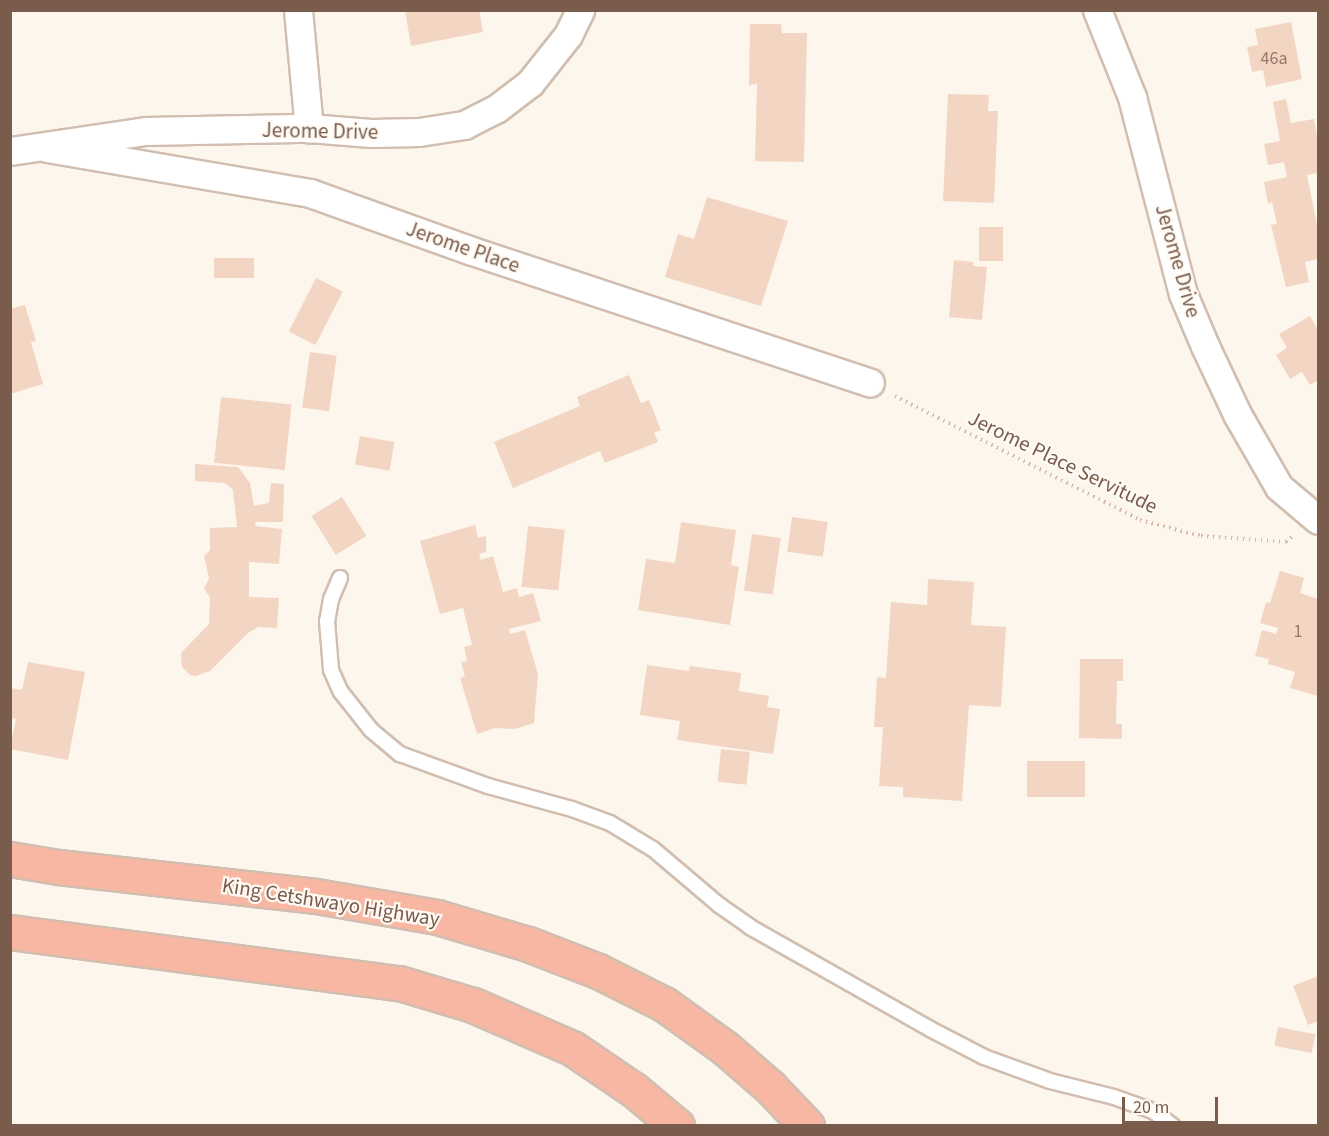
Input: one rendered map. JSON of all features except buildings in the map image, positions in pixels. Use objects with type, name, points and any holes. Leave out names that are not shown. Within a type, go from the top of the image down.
[{"type":"highway","name":"King Cetshwayo Highway","points":[[10,859],[58,867],[316,896],[437,916],[528,944],[598,971],[664,1004],[725,1048],[770,1087],[807,1125]]},
{"type":"highway","points":[[10,932],[399,983],[473,1005],[572,1048],[634,1090],[677,1125]]},
{"type":"street","points":[[298,10],[309,128]]},
{"type":"street","name":"Jerome Drive","points":[[10,151],[47,148],[146,130],[309,128],[371,133],[419,132],[464,125],[496,108],[530,83],[568,35],[580,10]]},
{"type":"street","name":"Jerome Drive","points":[[1097,10],[1132,97],[1184,294],[1205,346],[1237,414],[1279,487],[1318,519]]},
{"type":"street","name":"Jerome Place","points":[[47,148],[310,193],[472,251],[870,383]]},
{"type":"lane","points":[[340,578],[331,599],[327,621],[331,670],[341,692],[370,730],[400,754],[488,786],[553,803],[609,823],[653,849],[750,927],[930,1029],[984,1057],[1050,1081],[1114,1097],[1152,1111],[1173,1125]]},
{"type":"path","name":"Jerome Place Servitude","points":[[870,383],[1140,520],[1201,536],[1286,542],[1318,519]]}]
